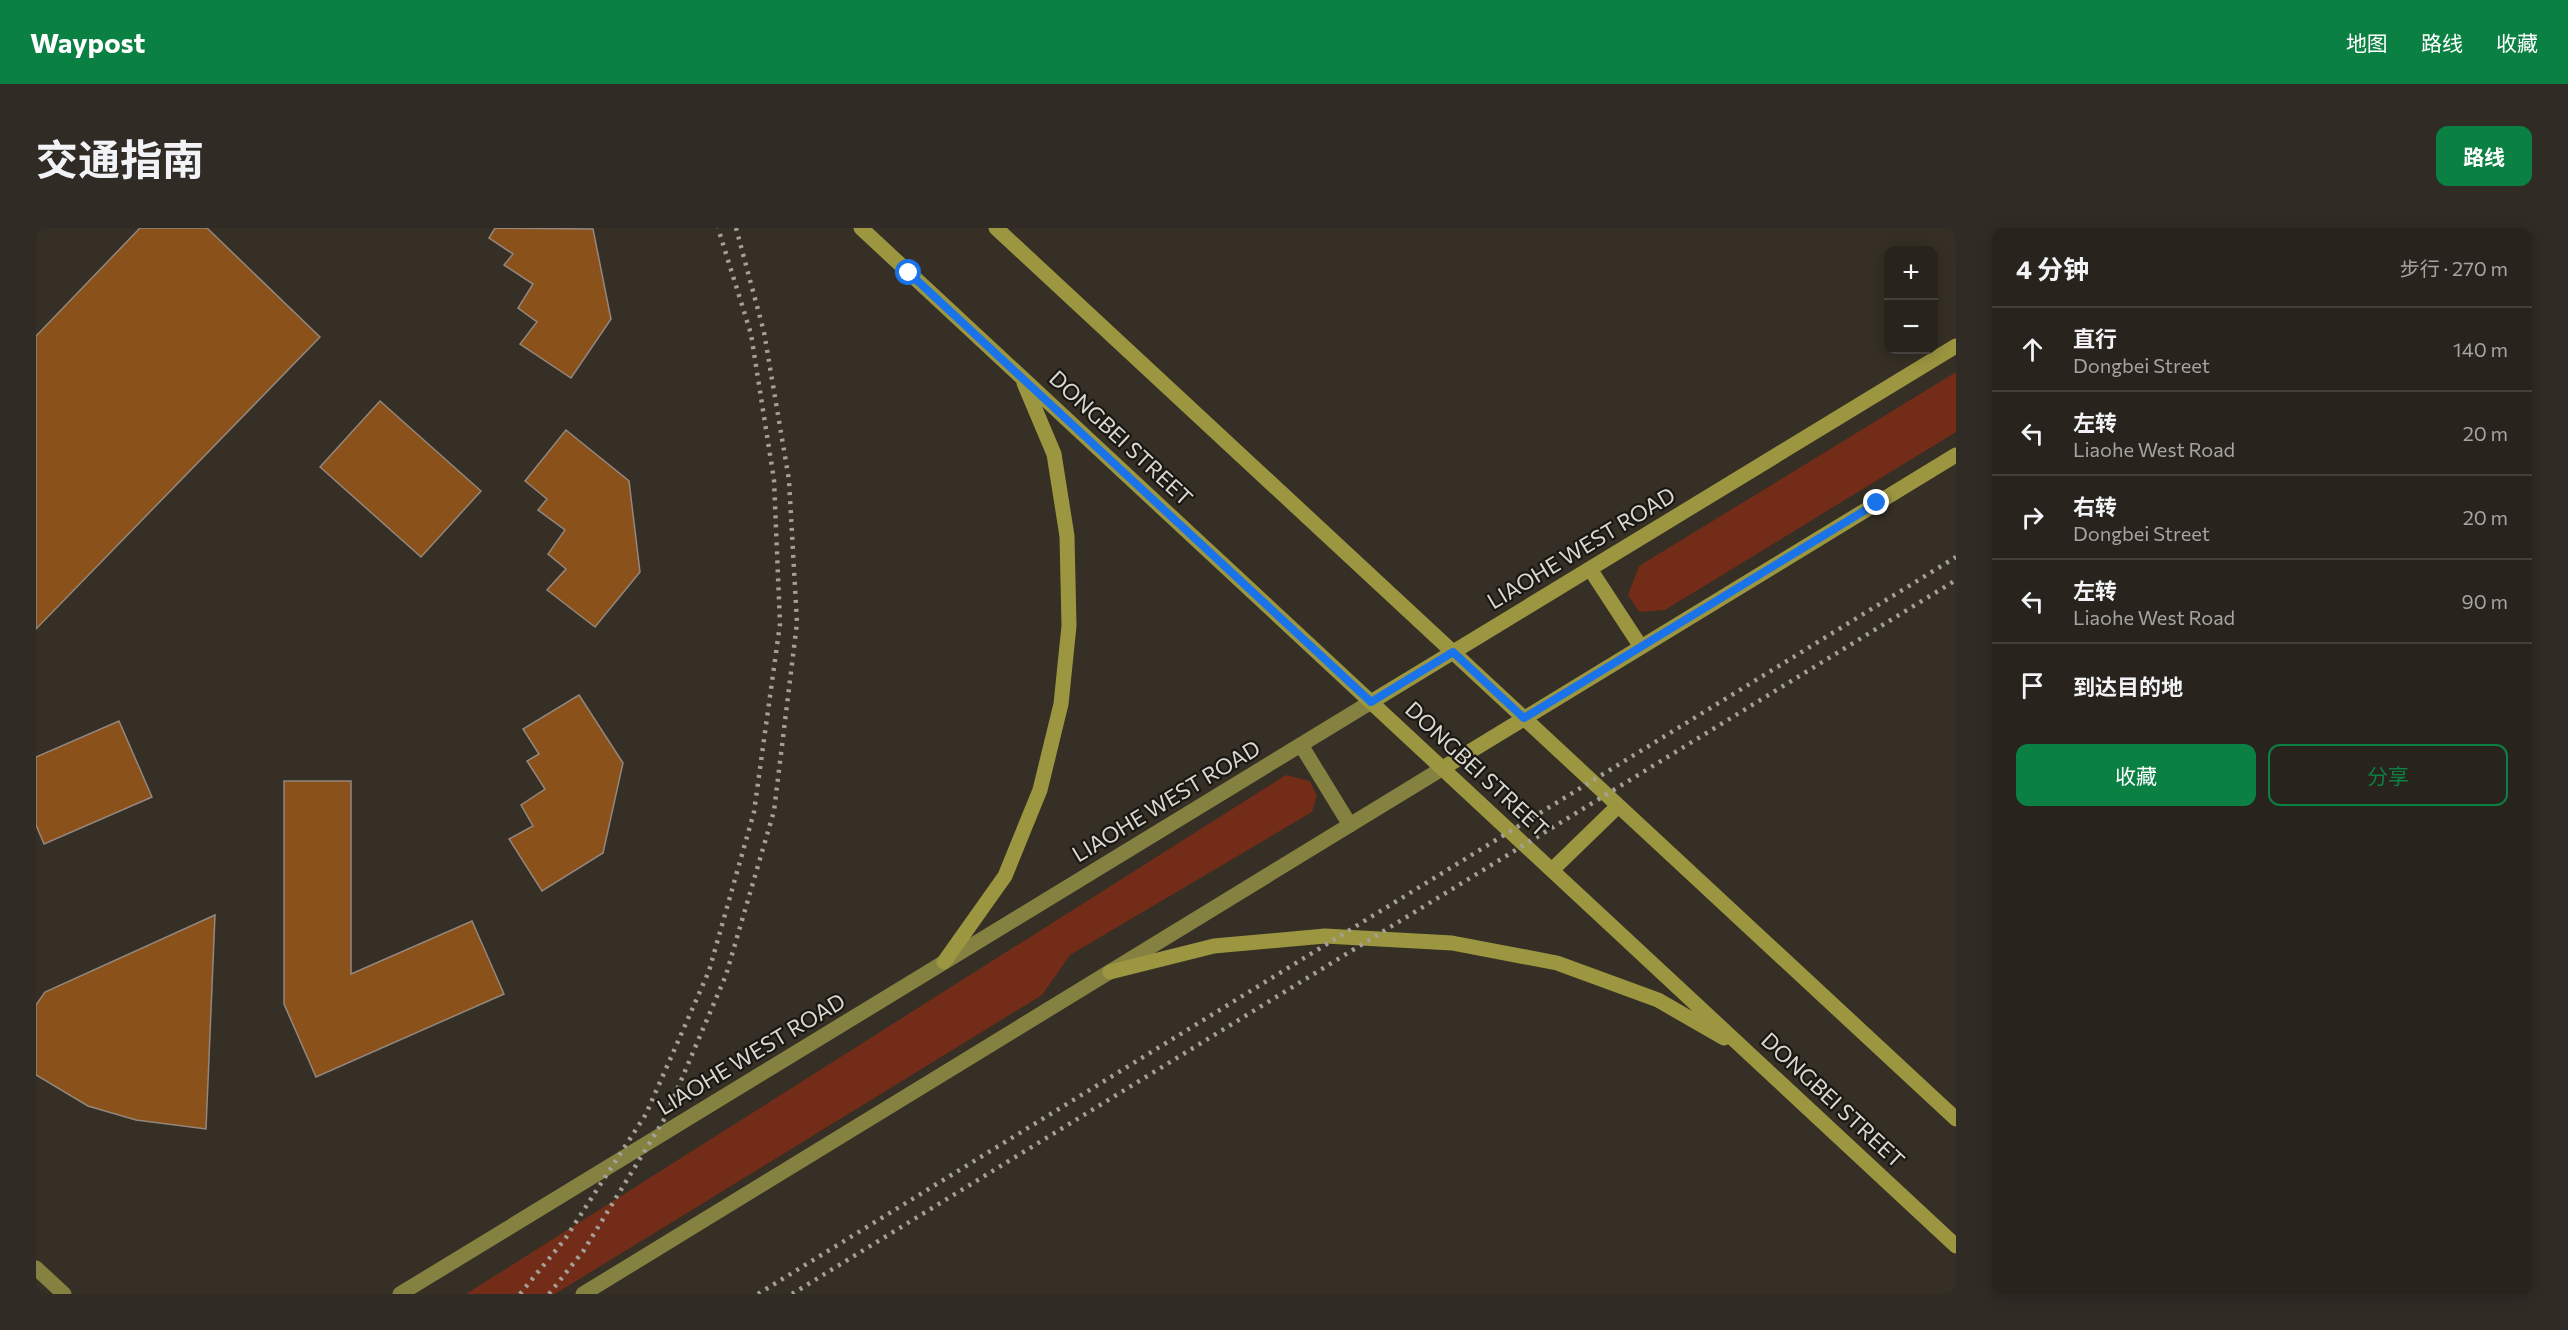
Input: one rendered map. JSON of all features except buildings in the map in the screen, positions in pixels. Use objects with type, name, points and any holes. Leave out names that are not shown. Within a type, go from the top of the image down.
[{"type":"main road","name":"DONGBEI STREET","points":[[861,228],[1956,1246]]},
{"type":"main road","points":[[996,228],[1956,1119]]},
{"type":"main road","name":"LIAOHE WEST ROAD","points":[[400,1294],[1956,346]]},
{"type":"main road","points":[[944,962],[1005,876],[1040,790],[1061,704],[1069,626],[1067,536],[1054,454],[1022,377]]},
{"type":"main road","points":[[583,1294],[1956,455]]},
{"type":"main road","points":[[1590,569],[1641,647]]},
{"type":"main road","points":[[1301,745],[1350,825]]},
{"type":"main road","points":[[1552,870],[1618,806]]},
{"type":"main road","points":[[1110,972],[1214,946],[1326,936],[1452,943],[1557,963],[1658,1000],[1749,1053]]},
{"type":"main road","points":[[36,1268],[64,1294]]},
{"type":"shaded area","points":[[1956,372],[1956,432],[1665,610],[1639,612],[1628,595],[1639,566]]},
{"type":"shaded area","points":[[1286,775],[1310,781],[1317,796],[1312,812],[1070,955],[1042,995],[555,1294],[466,1294]]},
{"type":"railway","points":[[520,1294],[565,1239],[646,1114],[709,971],[754,812],[780,624],[774,480],[751,334],[718,228]]},
{"type":"railway","points":[[549,1294],[584,1250],[665,1118],[726,975],[774,811],[797,623],[789,480],[764,332],[736,228]]},
{"type":"railway","points":[[758,1294],[1956,557]]},
{"type":"railway","points":[[792,1294],[1956,580]]},
{"type":"route","points":[[909,273],[1371,702],[1453,652],[1524,718],[1877,503]]}]
